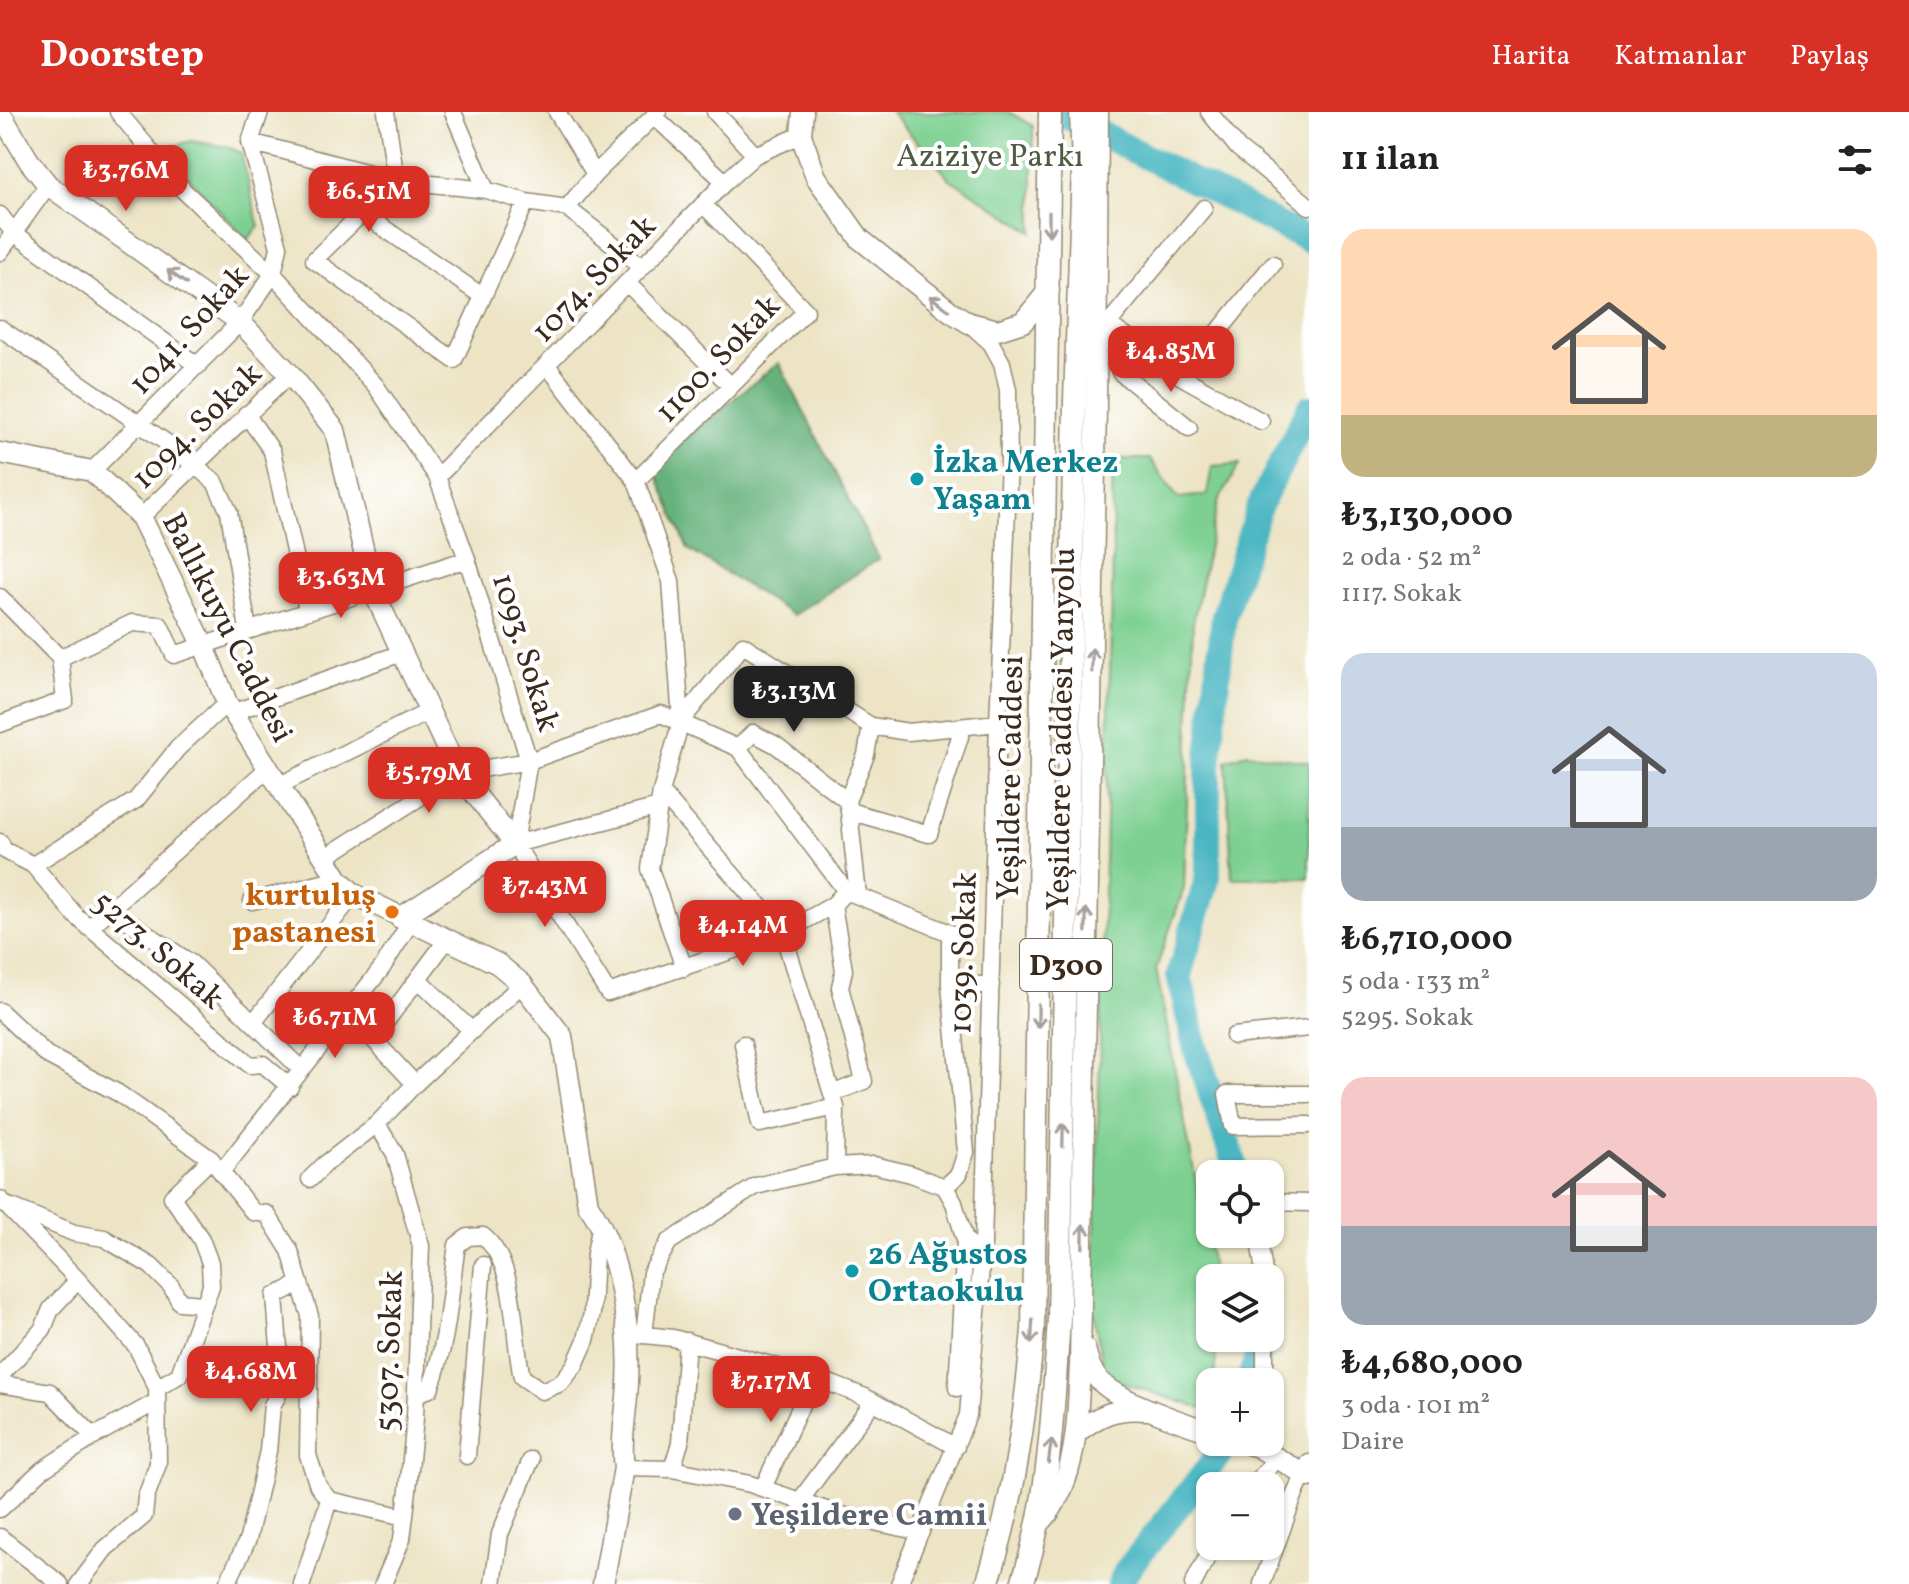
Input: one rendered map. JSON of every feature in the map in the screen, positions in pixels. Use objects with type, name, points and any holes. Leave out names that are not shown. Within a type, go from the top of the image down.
[{"type":"highway","name":"Yeşildere Caddesi","points":[[987,1584],[1001,1543],[1024,1422],[1033,1330],[1050,112]]},
{"type":"highway","name":"Yeşildere Caddesi","points":[[1022,1584],[1031,1559],[1051,1445],[1059,1319],[1075,401],[1090,174],[1081,112]]},
{"type":"main road","points":[[803,112],[801,135],[816,177],[860,239],[928,295],[995,337],[1023,322],[1049,290]]},
{"type":"main road","name":"Yeşildere Caddesi Yanyolu","points":[[1036,1527],[1049,1515],[1058,1498],[1076,1433],[1081,1338],[1096,384],[1090,174],[1098,112]]},
{"type":"main road","points":[[0,113],[29,161],[48,185],[240,322],[290,374],[335,430],[373,590],[458,773],[515,844],[405,920]]},
{"type":"main road","points":[[0,453],[92,471]]},
{"type":"main road","name":"Ballıkuyu Caddesi","points":[[92,471],[141,517],[231,707],[338,879],[354,894],[498,964],[522,984],[562,1036],[588,1205],[601,1223],[635,1334],[622,1452],[624,1468],[603,1584]]},
{"type":"main road","points":[[1081,1338],[1090,1367],[1098,1379],[1150,1410],[1196,1427]]},
{"type":"main road","points":[[1076,1433],[1104,1413],[1150,1410]]},
{"type":"main road","points":[[1273,1456],[1306,1482]]},
{"type":"street","name":"1093. Sokak","points":[[118,112],[184,191],[273,274],[376,386],[437,477],[467,559],[529,761],[515,844]]},
{"type":"street","points":[[260,112],[250,142],[396,180],[486,190],[526,202],[567,208],[642,267]]},
{"type":"street","points":[[386,112],[396,180]]},
{"type":"street","points":[[453,112],[486,190]]},
{"type":"street","points":[[557,112],[595,174]]},
{"type":"street","points":[[715,112],[755,155]]},
{"type":"street","points":[[1209,112],[1238,148],[1309,206]]},
{"type":"street","points":[[567,208],[595,174],[656,114],[725,182]]},
{"type":"street","name":"1074. Sokak","points":[[437,477],[725,182],[755,155],[801,135]]},
{"type":"street","name":"1041. Sokak","points":[[92,471],[240,322],[273,274],[279,247],[250,142]]},
{"type":"street","points":[[396,180],[314,260],[454,360],[526,202]]},
{"type":"street","points":[[0,252],[48,185]]},
{"type":"street","name":"1100. Sokak","points":[[636,481],[806,311],[703,204]]},
{"type":"street","points":[[1108,324],[1204,208]]},
{"type":"street","points":[[362,213],[482,296]]},
{"type":"street","points":[[0,215],[14,233],[198,366]]},
{"type":"street","points":[[1182,377],[1273,264]]},
{"type":"street","points":[[627,283],[731,386]]},
{"type":"street","points":[[1108,324],[1120,372],[1189,428]]},
{"type":"street","points":[[1108,324],[1182,377],[1261,421]]},
{"type":"street","points":[[0,328],[170,445],[215,482],[229,512],[248,630]]},
{"type":"street","name":"1039. Sokak","points":[[899,1584],[968,1415],[982,1254],[1009,433],[1008,390],[995,337]]},
{"type":"street","points":[[547,365],[636,481],[671,581],[681,721],[660,799],[650,869],[684,968]]},
{"type":"street","points":[[1096,384],[1110,380],[1120,372]]},
{"type":"street","name":"1094. Sokak","points":[[141,517],[290,374]]},
{"type":"street","points":[[246,414],[272,451],[307,610]]},
{"type":"street","points":[[60,658],[132,623],[160,625],[174,655],[467,559]]},
{"type":"street","points":[[0,597],[60,658],[65,700],[0,724]]},
{"type":"street","points":[[681,721],[743,645],[871,726],[908,732],[998,723]]},
{"type":"street","points":[[33,865],[136,800],[178,748],[231,707],[402,653]]},
{"type":"street","points":[[89,928],[109,908],[274,777],[430,711]]},
{"type":"street","points":[[324,858],[458,773],[529,761],[661,714],[738,748],[852,893],[950,933],[950,985],[966,1152],[959,1174],[945,1187]]},
{"type":"street","points":[[852,893],[848,806],[866,755],[871,726]]},
{"type":"street","points":[[738,748],[753,733],[776,745],[848,806],[929,834],[963,727]]},
{"type":"street","points":[[660,799],[515,844],[608,993],[783,933],[852,893]]},
{"type":"street","points":[[660,799],[783,933],[834,1100],[835,1167]]},
{"type":"street","name":"5273. Sokak","points":[[0,842],[4,850],[33,865],[89,928],[250,1065],[263,1064],[290,1087]]},
{"type":"street","points":[[252,901],[338,879]]},
{"type":"street","points":[[253,1023],[354,894]]},
{"type":"street","points":[[743,1044],[760,1124],[834,1100],[864,1081],[840,987],[844,970],[833,905]]},
{"type":"street","points":[[109,908],[192,964],[302,1070]]},
{"type":"street","points":[[0,1509],[42,1470],[157,1395],[179,1375],[211,1286],[210,1263],[201,1239],[172,1197],[216,1165],[290,1087],[382,968],[405,920]]},
{"type":"street","points":[[415,1084],[373,1039],[446,941]]},
{"type":"street","points":[[419,980],[471,1030]]},
{"type":"street","points":[[310,1179],[377,1124],[522,984]]},
{"type":"street","points":[[950,985],[991,985]]},
{"type":"street","points":[[0,1011],[47,1055],[118,1093],[216,1165],[253,1212],[267,1214],[290,1251],[310,1316],[308,1455],[318,1486],[329,1500],[405,1517]]},
{"type":"street","points":[[1234,1036],[1309,1028]]},
{"type":"street","points":[[1309,1094],[1227,1094],[1233,1126],[1309,1125]]},
{"type":"street","name":"5307. Sokak","points":[[377,1124],[395,1154],[421,1246],[416,1394],[405,1517],[402,1539],[383,1584]]},
{"type":"street","points":[[956,1447],[865,1397],[814,1377],[687,1341],[635,1334],[651,1273],[669,1242],[756,1186],[835,1167],[874,1165],[911,1174],[945,1187],[954,1203],[965,1240],[957,1388]]},
{"type":"street","points":[[1284,1202],[1309,1203]]},
{"type":"street","points":[[2,1206],[74,1233],[104,1238],[151,1266],[171,1286],[180,1302],[203,1304]]},
{"type":"street","points":[[2,1206],[78,1280],[136,1346],[157,1395],[158,1464],[146,1497],[144,1516],[105,1549],[79,1584]]},
{"type":"street","points":[[416,1394],[430,1389],[436,1373],[450,1312],[457,1245],[468,1237],[483,1236],[493,1245],[499,1257],[510,1289],[522,1377],[542,1391],[561,1383],[575,1365],[586,1340],[592,1313],[595,1254],[601,1223]]},
{"type":"street","points":[[965,1240],[982,1254]]},
{"type":"street","points":[[467,1456],[483,1265]]},
{"type":"street","points":[[0,1376],[43,1329],[51,1309],[78,1280]]},
{"type":"street","points":[[227,1584],[248,1539],[268,1451],[272,1405],[277,1397],[281,1374],[275,1296],[299,1284]]},
{"type":"street","points":[[672,1469],[680,1443],[687,1341]]},
{"type":"street","points":[[763,1488],[814,1377]]},
{"type":"street","points":[[0,1384],[50,1392],[94,1437]]},
{"type":"street","points":[[799,1502],[873,1402]]},
{"type":"street","points":[[1265,1472],[1277,1458]]},
{"type":"street","points":[[493,1584],[500,1534],[531,1460]]},
{"type":"street","points":[[624,1468],[672,1469],[763,1488],[841,1515],[921,1532]]},
{"type":"street","points":[[1262,1584],[1306,1482]]},
{"type":"street","points":[[302,1584],[329,1500]]},
{"type":"street","points":[[0,1537],[60,1584]]},
{"type":"street","points":[[1193,1584],[1206,1560]]},
{"type":"green space","name":"Aziziye Parkı","points":[[891,112],[1009,112],[1033,126],[1033,232],[950,179]]},
{"type":"green space","points":[[191,141],[229,147],[241,153],[259,227],[247,240],[162,149]]},
{"type":"green space","points":[[779,363],[879,559],[793,615],[688,549],[653,466]]},
{"type":"green space","points":[[1112,459],[1150,459],[1178,498],[1207,495],[1212,466],[1240,464],[1218,502],[1193,623],[1184,888],[1156,969],[1196,1182],[1196,1248],[1208,1248],[1211,1264],[1196,1264],[1196,1352],[1215,1352],[1216,1368],[1196,1368],[1196,1407],[1105,1377],[1093,1311],[1113,557]]},
{"type":"green space","points":[[1247,753],[1309,762],[1309,878],[1232,878],[1226,760]]},
{"type":"waterway","points":[[1058,112],[1309,240]]},
{"type":"waterway","points":[[1233,1160],[1196,1050],[1179,975],[1208,876],[1208,766],[1224,616],[1259,507],[1309,408]]},
{"type":"waterway","points":[[1254,1368],[1258,1352]]},
{"type":"waterway","points":[[1120,1584],[1127,1570],[1218,1456]]},
{"type":"place","name":"İzka Merkez Yaşam","points":[[917,479]]},
{"type":"place","name":"kurtuluş pastanesi","points":[[392,912]]},
{"type":"place","name":"26 Ağustos Ortaokulu","points":[[852,1271]]},
{"type":"place","name":"Yeşildere Camii","points":[[735,1514]]}]
